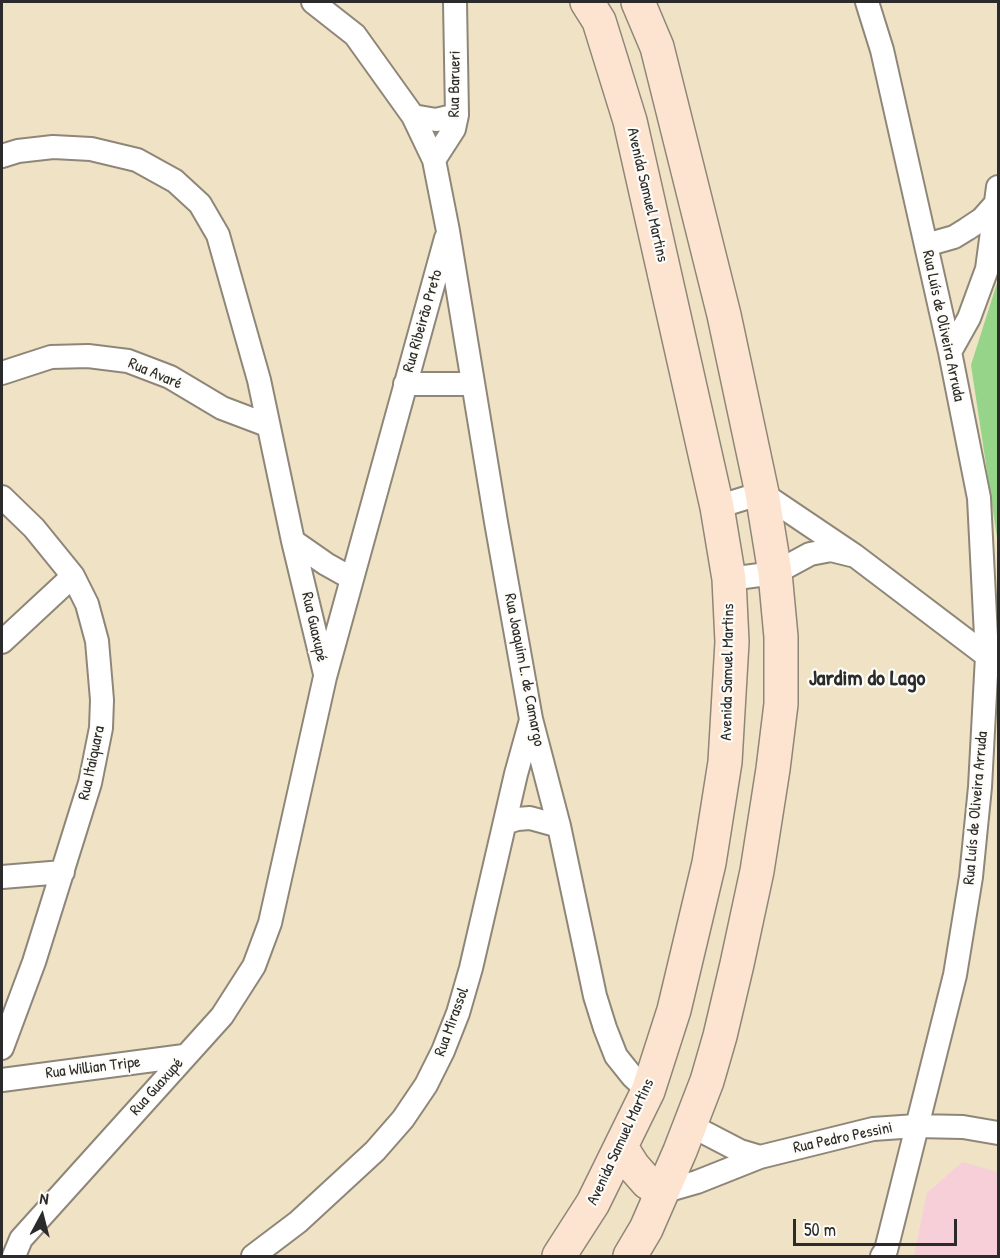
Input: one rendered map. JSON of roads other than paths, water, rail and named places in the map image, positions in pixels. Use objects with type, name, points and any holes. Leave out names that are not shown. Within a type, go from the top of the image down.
[{"type":"main road","name":"Avenida Samuel Martins","points":[[559,1257],[593,1203],[648,1091],[674,1010],[709,863],[725,762],[732,642],[729,579],[717,507],[630,121],[598,21],[587,2]]},
{"type":"main road","points":[[630,1257],[646,1229],[707,1081],[737,964],[757,871],[774,769],[781,693],[781,637],[775,573],[762,493],[724,315],[657,46],[638,2]]},
{"type":"main road","points":[[648,1091],[690,1125]]},
{"type":"main road","points":[[621,1147],[640,1174],[662,1192]]},
{"type":"street","name":"Rua Ribeirão Preto","points":[[313,2],[355,35],[413,116],[434,160],[448,231],[325,676]]},
{"type":"street","name":"Rua Barueri","points":[[434,160],[454,129],[457,115],[455,2]]},
{"type":"street","name":"Rua Luís de Oliveira Arruda","points":[[867,2],[882,50],[926,244],[979,498],[993,660],[991,730],[980,787],[971,877],[955,975],[884,1254]]},
{"type":"street","points":[[413,116],[436,120],[457,115]]},
{"type":"street","name":"Rua Guaxupé","points":[[2,156],[18,151],[53,147],[102,151],[137,160],[175,181],[200,204],[218,235],[258,380],[325,676],[270,923],[254,966],[222,1016],[21,1239],[14,1257]]},
{"type":"street","points":[[926,244],[954,237],[967,230],[982,219],[998,194]]},
{"type":"street","points":[[950,352],[969,318],[987,269],[998,194]]},
{"type":"street","name":"Rua Joaquim L. de Camargo","points":[[448,231],[531,719],[559,826],[605,1028],[616,1056],[632,1077],[648,1091]]},
{"type":"street","name":"Rua Avaré","points":[[2,373],[51,357],[88,356],[128,361],[170,378],[222,408],[267,425]]},
{"type":"street","points":[[405,384],[473,384]]},
{"type":"street","points":[[717,507],[762,493],[854,555],[993,660]]},
{"type":"street","name":"Rua Itaiquara","points":[[2,497],[34,528],[73,576],[87,604],[97,641],[102,709],[101,728],[90,783],[34,962],[2,1048]]},
{"type":"street","points":[[293,541],[351,578]]},
{"type":"street","points":[[729,579],[775,573],[810,554],[831,550],[854,555]]},
{"type":"street","points":[[2,642],[73,576]]},
{"type":"street","name":"Rua Mirassol","points":[[249,1256],[298,1222],[375,1151],[404,1119],[426,1085],[458,1013],[474,957],[531,719]]},
{"type":"street","points":[[505,823],[530,818],[559,826]]},
{"type":"street","points":[[2,877],[63,872]]},
{"type":"street","name":"Rua Willian Tripe","points":[[2,1080],[184,1056]]},
{"type":"street","points":[[690,1125],[740,1151],[760,1157]]},
{"type":"street","name":"Rua Pedro Pessini","points":[[662,1192],[697,1182],[760,1157],[873,1129],[916,1126],[963,1127],[999,1133]]},
{"type":"district","name":"Jardim do Lago","points":[[867,679]]}]
